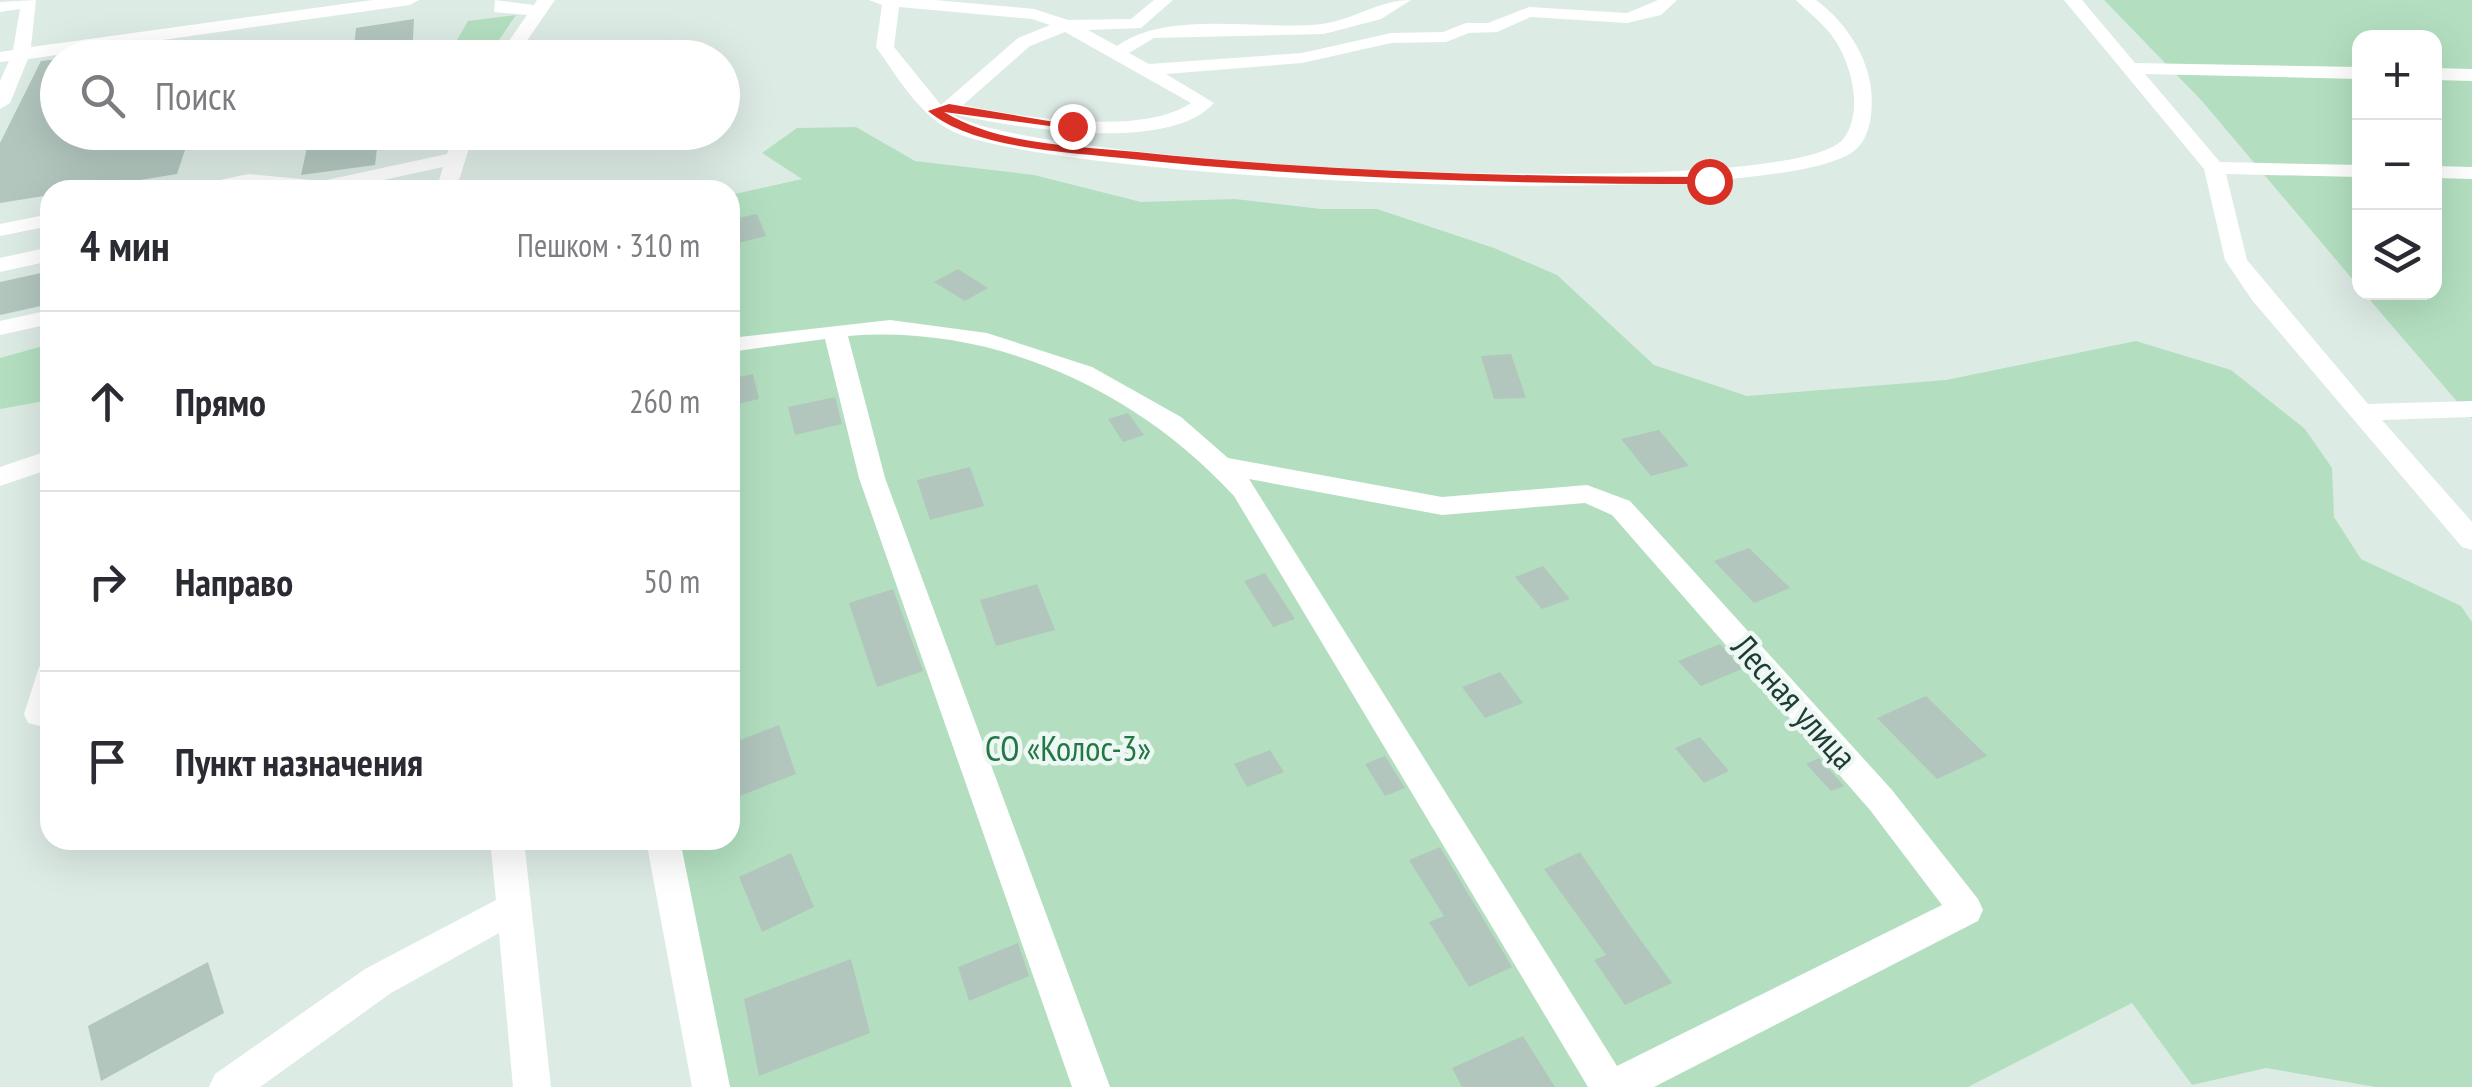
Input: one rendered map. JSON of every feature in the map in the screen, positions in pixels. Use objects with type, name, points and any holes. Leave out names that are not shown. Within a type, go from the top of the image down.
[{"type":"street","points":[[122,40],[410,0]]},
{"type":"street","points":[[504,0],[500,8],[542,6]]},
{"type":"street","points":[[878,0],[1034,14],[1066,25],[1204,103],[1197,112],[1170,122],[1072,126],[942,109]]},
{"type":"street","points":[[891,0],[885,47],[967,131],[1066,148],[1221,164],[1515,180],[1709,181],[1798,170],[1846,150],[1864,119],[1862,81],[1850,46],[1805,0]]},
{"type":"street","points":[[942,109],[1024,42],[1066,25],[1135,24],[1164,0]]},
{"type":"street","points":[[1117,53],[1150,33],[1324,29],[1375,15],[1402,0]]},
{"type":"street","points":[[1147,70],[1302,58],[1391,38],[1446,37],[1466,28],[1490,28],[1529,12],[1627,18],[1655,11],[1668,0]]},
{"type":"street","points":[[2073,0],[2214,168],[2236,260],[2260,295],[2472,540]]},
{"type":"street","points":[[0,7],[30,3],[21,54],[0,103]]},
{"type":"street","points":[[518,40],[542,6]]},
{"type":"street","points":[[0,57],[40,51]]},
{"type":"street","points":[[2133,68],[2352,72]]},
{"type":"street","points":[[2442,74],[2472,75]]},
{"type":"street","points":[[448,180],[456,150]]},
{"type":"street","points":[[351,180],[452,159]]},
{"type":"street","points":[[2214,168],[2352,171]]},
{"type":"street","points":[[2442,172],[2472,173]]},
{"type":"street","points":[[0,230],[40,222]]},
{"type":"street","points":[[0,265],[40,256]]},
{"type":"street","points":[[0,328],[40,319]]},
{"type":"street","points":[[740,344],[889,327],[964,337],[1032,356],[1106,384],[1167,421],[1224,466],[1243,490],[1612,1087]]},
{"type":"street","points":[[835,332],[872,478],[1091,1087]]},
{"type":"street","points":[[2362,412],[2472,409]]},
{"type":"street","points":[[0,477],[40,463]]},
{"type":"street","name":"Лесная улица","points":[[1224,466],[1442,506],[1587,494],[1621,508],[1881,800],[1966,910],[1612,1087]]},
{"type":"street","points":[[38,714],[40,708]]},
{"type":"street","points":[[508,850],[532,1087]]},
{"type":"street","points":[[665,850],[710,1087]]},
{"type":"street","points":[[228,1087],[378,981],[514,908]]},
{"type":"green space","points":[[2104,0],[2472,0],[2472,419],[2370,300],[2442,300],[2442,30],[2352,30],[2352,279],[2202,101]]},
{"type":"green space","points":[[516,15],[499,40],[457,40],[468,21]]},
{"type":"green space","name":"СО «Колос-3»","points":[[856,127],[915,161],[1034,175],[1141,202],[1235,199],[1321,209],[1377,209],[1494,248],[1557,275],[1654,365],[1747,396],[1946,380],[2136,341],[2231,370],[2305,429],[2332,468],[2334,517],[2361,559],[2461,606],[2472,622],[2472,1087],[2376,1087],[2266,1068],[2192,1085],[2132,1003],[1968,1087],[709,1087],[664,850],[740,850],[740,193],[802,179],[762,153],[797,128]]},
{"type":"green space","points":[[40,347],[40,402],[0,409],[0,358]]},
{"type":"building","points":[[414,19],[413,40],[355,40],[356,28]]},
{"type":"building","points":[[40,63],[40,150],[185,150],[177,174],[140,180],[40,180],[40,197],[0,203],[0,143]]},
{"type":"building","points":[[306,150],[377,150],[375,165],[301,175]]},
{"type":"building","points":[[757,214],[766,236],[740,242],[740,218]]},
{"type":"building","points":[[958,269],[988,288],[965,301],[934,282]]},
{"type":"building","points":[[40,273],[40,306],[0,315],[0,282]]},
{"type":"building","points":[[1511,354],[1526,398],[1494,399],[1481,356]]},
{"type":"building","points":[[753,374],[759,399],[740,404],[740,377]]},
{"type":"building","points":[[835,397],[842,424],[795,435],[788,407]]},
{"type":"building","points":[[1128,413],[1144,435],[1123,442],[1108,419]]},
{"type":"building","points":[[1659,430],[1689,466],[1651,476],[1621,439]]},
{"type":"building","points":[[970,467],[984,506],[930,520],[917,480]]},
{"type":"building","points":[[1749,548],[1790,588],[1754,603],[1714,561]]},
{"type":"building","points":[[1543,566],[1570,599],[1542,609],[1515,577]]},
{"type":"building","points":[[1265,573],[1295,619],[1273,627],[1244,581]]},
{"type":"building","points":[[1037,584],[1055,630],[996,646],[980,600]]},
{"type":"building","points":[[893,589],[923,671],[877,687],[849,603]]},
{"type":"building","points":[[1720,644],[1742,669],[1701,686],[1678,661]]},
{"type":"building","points":[[1500,672],[1523,703],[1485,718],[1462,687]]},
{"type":"building","points":[[1926,696],[1987,756],[1937,779],[1877,718]]},
{"type":"building","points":[[779,725],[796,774],[740,796],[740,740]]},
{"type":"building","points":[[1700,737],[1729,771],[1704,783],[1675,748]]},
{"type":"building","points":[[1270,750],[1284,772],[1247,787],[1234,764]]},
{"type":"building","points":[[1385,756],[1405,788],[1385,796],[1365,764]]},
{"type":"building","points":[[1819,758],[1844,786],[1831,791],[1806,764]]},
{"type":"building","points":[[1440,847],[1512,967],[1469,987],[1429,922],[1444,916],[1409,860]]},
{"type":"building","points":[[1580,852],[1672,983],[1625,1005],[1594,960],[1606,955],[1544,869]]},
{"type":"building","points":[[791,853],[814,907],[762,932],[739,877]]},
{"type":"building","points":[[1018,943],[1029,976],[969,1001],[958,967]]},
{"type":"building","points":[[851,959],[870,1033],[759,1076],[744,999]]},
{"type":"building","points":[[208,962],[224,1013],[101,1081],[88,1026]]},
{"type":"building","points":[[1523,1036],[1555,1087],[1462,1087],[1452,1068]]},
{"type":"route","points":[[1072,126],[988,118],[949,108],[934,111],[967,131],[1066,148],[1221,164],[1515,180],[1709,181]]}]
